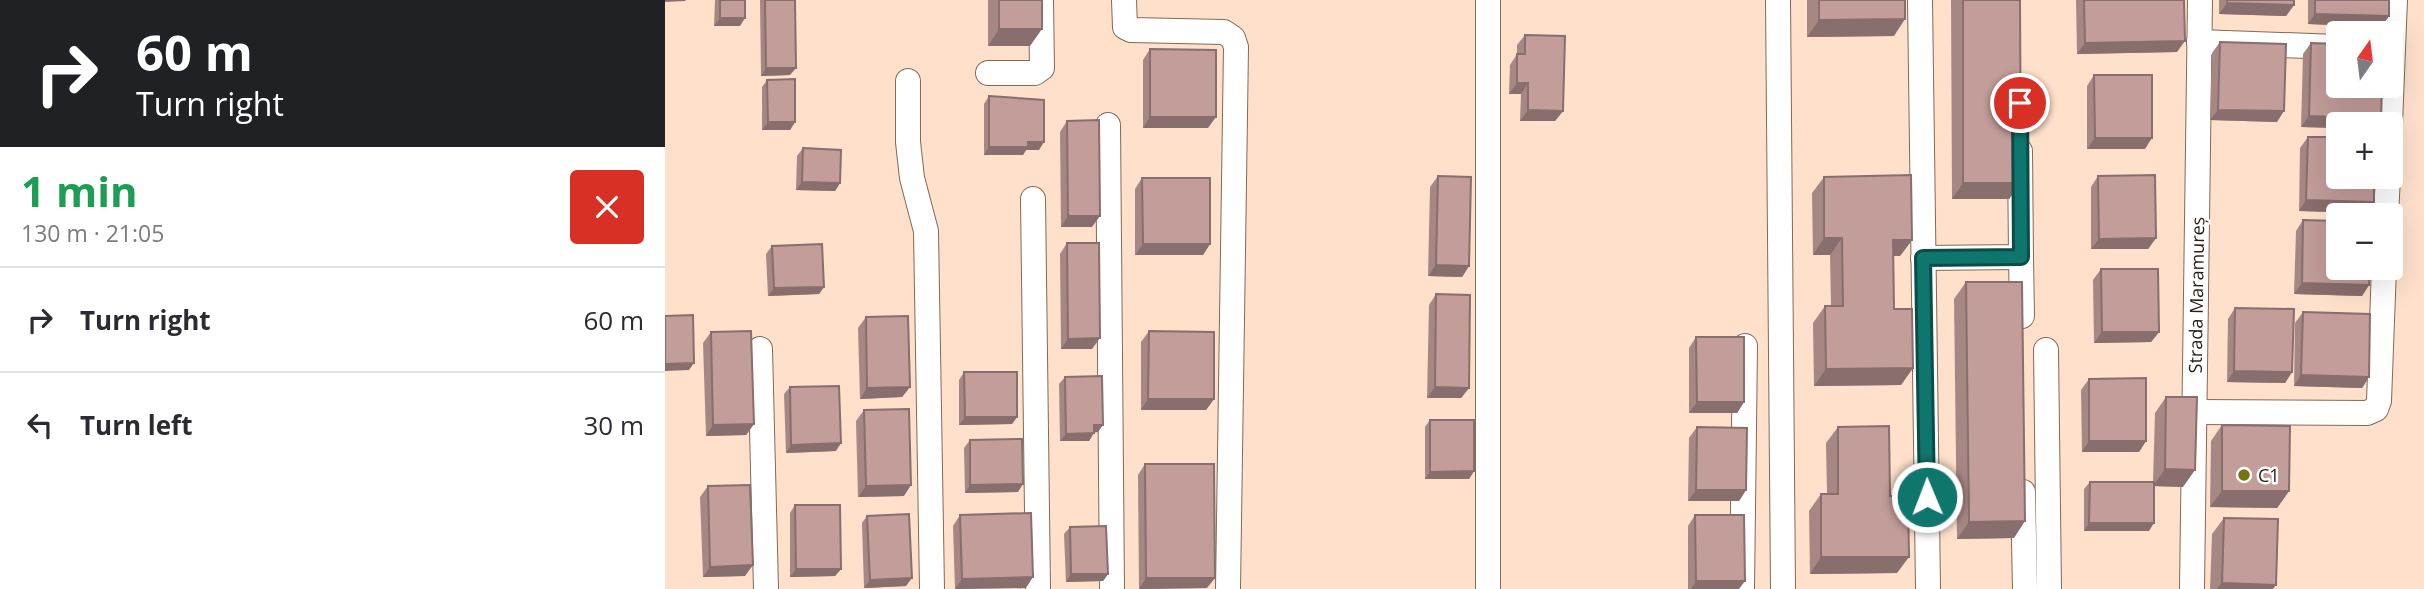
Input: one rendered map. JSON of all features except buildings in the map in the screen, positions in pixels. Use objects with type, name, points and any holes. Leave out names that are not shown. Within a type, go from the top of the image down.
[{"type":"street","points":[[988,73],[1035,73],[1042,68],[1041,0]]},
{"type":"street","points":[[1124,0],[1123,21],[1125,27],[1131,30],[1224,32],[1233,38],[1236,47],[1228,589]]},
{"type":"street","points":[[1488,0],[1488,589]]},
{"type":"street","points":[[1778,0],[1783,589]]},
{"type":"street","points":[[1920,0],[1929,589]]},
{"type":"street","name":"Strada Maramureș","points":[[2192,589],[2200,0]]},
{"type":"street","points":[[2394,21],[2395,0]]},
{"type":"street","points":[[2199,42],[2326,47]]},
{"type":"street","points":[[908,81],[908,142],[912,178],[926,231],[932,589]]},
{"type":"street","points":[[2020,122],[2022,340]]},
{"type":"street","points":[[1108,125],[1112,589]]},
{"type":"street","points":[[1033,200],[1038,589]]},
{"type":"street","points":[[1923,258],[2021,257]]},
{"type":"street","points":[[2195,412],[2367,413],[2376,409],[2379,401],[2384,280]]},
{"type":"street","points":[[1742,589],[1745,346]]},
{"type":"street","points":[[760,349],[766,589]]},
{"type":"street","points":[[2046,350],[2049,589]]},
{"type":"street","points":[[2023,466],[2025,589]]},
{"type":"place","name":"C1","points":[[2244,475]]},
{"type":"route","points":[[1927,497],[1923,258],[2021,257],[2020,103]]}]
